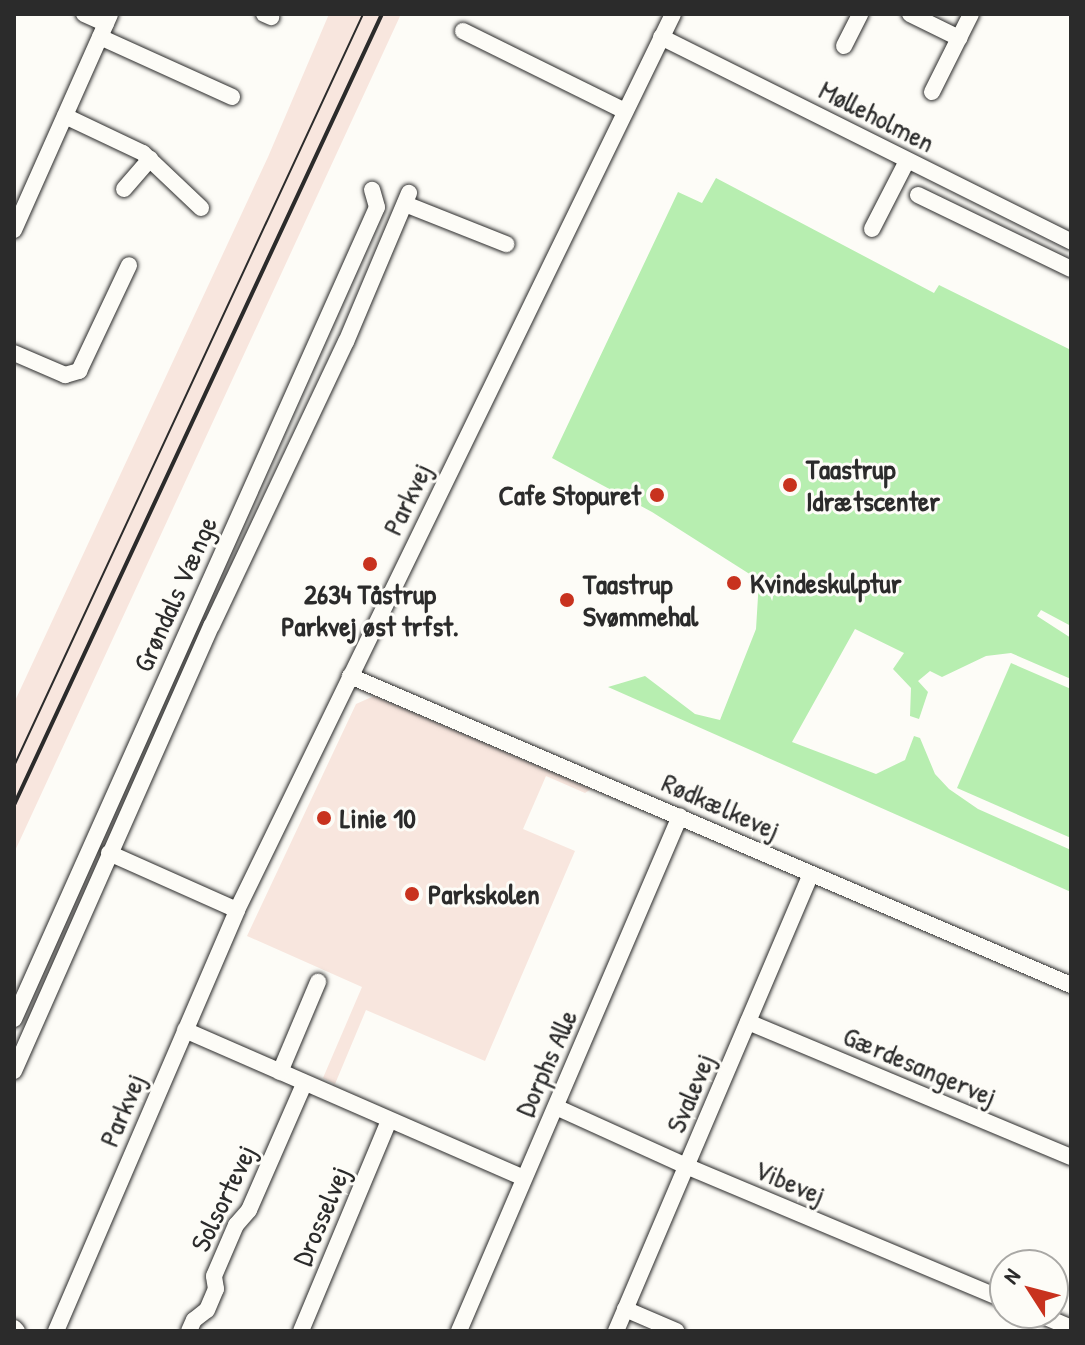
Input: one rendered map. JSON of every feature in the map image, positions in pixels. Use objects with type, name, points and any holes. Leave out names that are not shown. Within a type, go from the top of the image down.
[{"type":"street","points":[[84,14],[232,97]]},
{"type":"street","name":"Parkvej","points":[[56,1331],[237,910],[673,14]]},
{"type":"street","points":[[844,46],[860,14]]},
{"type":"street","points":[[910,14],[959,38]]},
{"type":"street","points":[[932,92],[971,14]]},
{"type":"street","points":[[14,230],[106,25]]},
{"type":"street","points":[[463,31],[625,111]]},
{"type":"street","name":"Mølleholmen","points":[[661,37],[1071,241]]},
{"type":"street","points":[[65,116],[143,153],[201,208]]},
{"type":"street","points":[[124,189],[150,159]]},
{"type":"street","points":[[872,229],[907,161]]},
{"type":"street","name":"Grøndals Vænge","points":[[14,1019],[377,207],[372,190]]},
{"type":"street","points":[[918,195],[1071,269]]},
{"type":"street","points":[[14,1071],[109,853],[346,342],[407,198],[506,244]]},
{"type":"street","points":[[1009,239],[1020,216]]},
{"type":"street","points":[[14,353],[65,375],[79,371],[129,265]]},
{"type":"street","name":"Rødkælkevej","points":[[350,676],[1071,985]]},
{"type":"street","name":"Dorphs Alle","points":[[459,1331],[680,816]]},
{"type":"street","points":[[109,853],[237,910]]},
{"type":"street","name":"Svalevej","points":[[616,1331],[811,874]]},
{"type":"street","points":[[280,1072],[318,982]]},
{"type":"street","name":"Gærdesangervej","points":[[748,1022],[1071,1157]]},
{"type":"street","points":[[185,1030],[523,1178]]},
{"type":"street","name":"Solsortevej","points":[[189,1331],[194,1320],[207,1310],[216,1289],[214,1276],[236,1225],[249,1210],[304,1084]]},
{"type":"street","name":"Vibevej","points":[[556,1107],[686,1166],[989,1293]]},
{"type":"street","name":"Drosselvej","points":[[301,1331],[389,1121]]},
{"type":"street","points":[[625,1309],[676,1331]]},
{"type":"shaded area","points":[[329,14],[401,14],[14,853],[14,703],[268,157]]},
{"type":"shaded area","name":"Parkskolen","points":[[374,696],[591,789],[585,793],[546,776],[523,829],[575,851],[485,1061],[366,1010],[335,1084],[323,1078],[362,987],[247,936],[356,704]]},
{"type":"green space","name":"Taastrup Idrætscenter","points":[[716,178],[934,293],[939,285],[1071,350],[1071,626],[1041,610],[1037,616],[1071,638],[1071,679],[1011,653],[986,656],[942,677],[930,671],[918,681],[928,692],[919,719],[910,716],[911,688],[893,669],[904,653],[855,629],[792,742],[876,774],[905,760],[914,736],[920,738],[935,774],[949,789],[978,809],[1071,850],[1071,892],[608,687],[645,676],[695,714],[720,720],[756,629],[759,580],[652,512],[552,458],[678,192],[702,203]]},
{"type":"green space","points":[[1011,663],[1071,689],[1071,838],[957,788]]},
{"type":"tram line","points":[[14,766],[363,14]]},
{"type":"railway","points":[[14,805],[382,14]]},
{"type":"place","name":"Taastrup Idrætscenter","points":[[790,485]]},
{"type":"place","name":"Cafe Stopuret","points":[[657,495]]},
{"type":"place","name":"2634 Tåstrup Parkvej øst trfst.","points":[[370,564]]},
{"type":"place","name":"Kvindeskulptur","points":[[734,583]]},
{"type":"place","name":"Taastrup Svømmehal","points":[[567,600]]},
{"type":"place","name":"Linie 10","points":[[324,818]]},
{"type":"place","name":"Parkskolen","points":[[412,894]]}]
